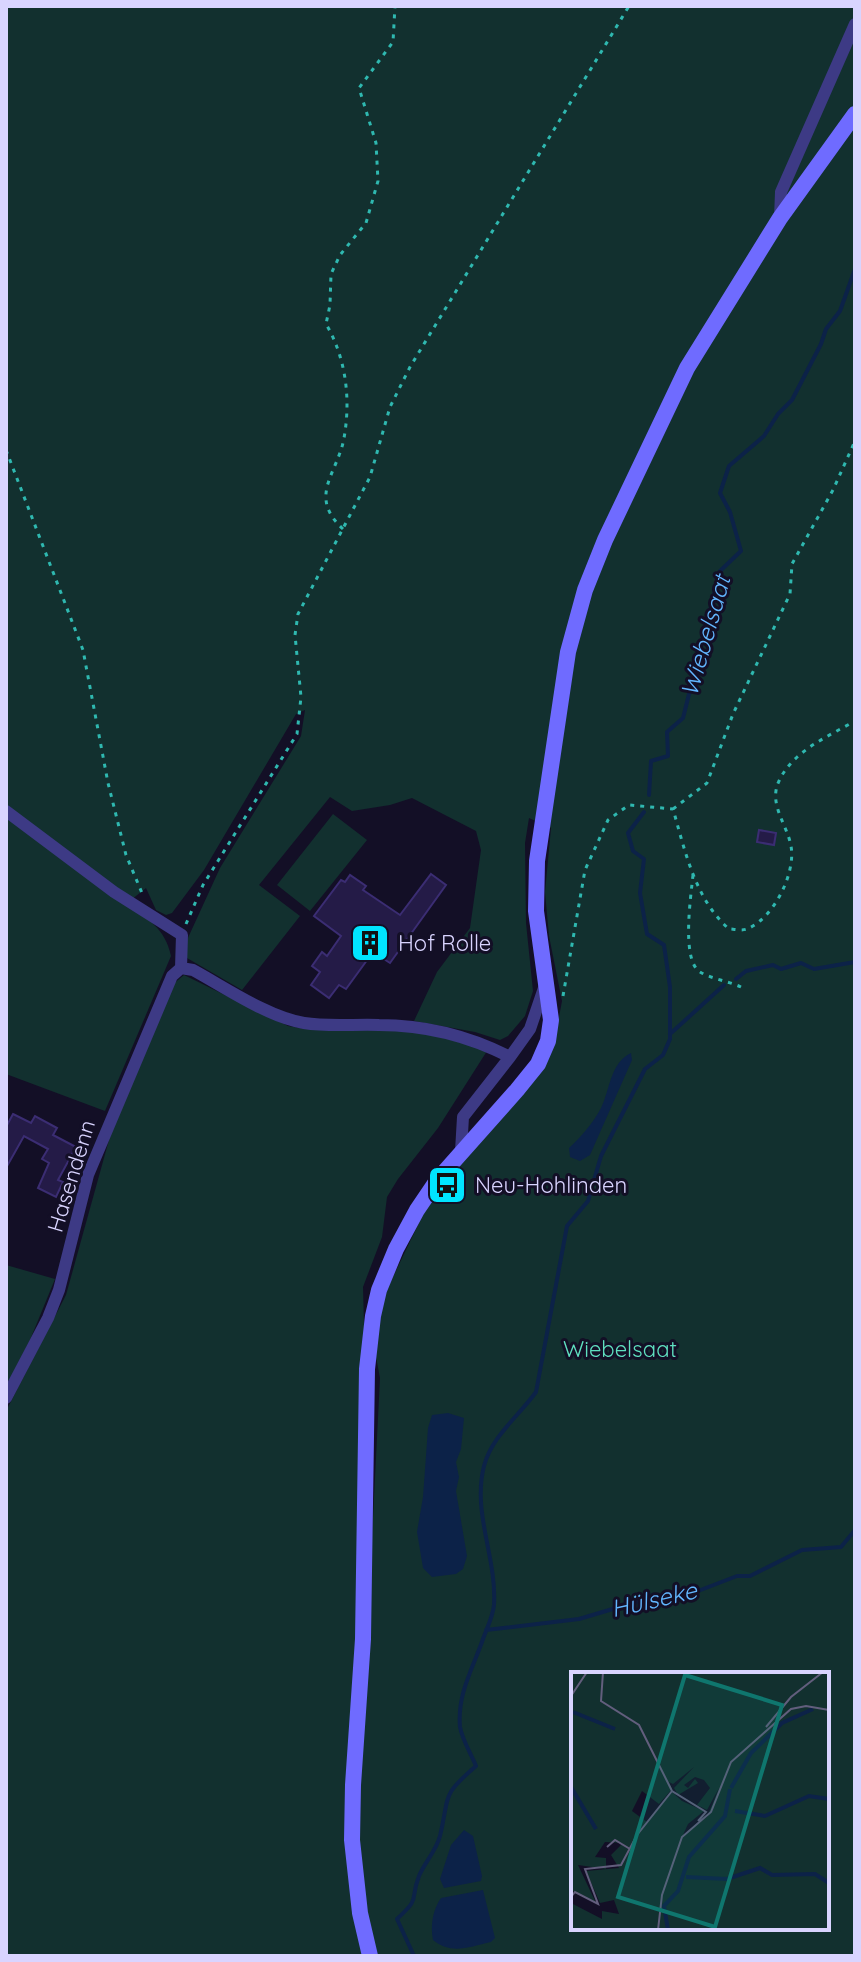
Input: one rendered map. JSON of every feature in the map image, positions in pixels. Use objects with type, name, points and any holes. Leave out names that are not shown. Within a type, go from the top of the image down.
[{"type":"main road","points":[[370,1956],[360,1913],[352,1840],[364,1609],[367,1369],[379,1290],[410,1223],[438,1179],[538,1064],[548,1041],[551,1020],[536,911],[537,861],[568,652],[576,618],[605,540],[687,368],[780,218],[855,114]]},
{"type":"street","points":[[780,218],[781,192],[855,24]]},
{"type":"street","points":[[6,811],[114,892],[182,935],[181,968],[193,970],[289,1020],[308,1024],[384,1025],[444,1032],[485,1044],[510,1057]]},
{"type":"street","name":"Hasendenn","points":[[6,1398],[48,1318],[59,1290],[88,1175],[114,1109],[172,976],[181,968]]},
{"type":"street","points":[[461,1151],[463,1117],[530,1029],[546,982]]},
{"type":"path","points":[[344,530],[335,522],[325,499],[326,482],[344,440],[346,410],[343,360],[338,343],[326,324],[331,274],[340,255],[366,223],[378,181],[376,143],[359,88],[393,42],[395,6]]},
{"type":"path","points":[[182,935],[203,885],[297,734],[301,697],[295,635],[298,614],[370,477],[390,407],[410,367],[629,6]]},
{"type":"path","points":[[550,1004],[566,995],[585,870],[608,820],[629,805],[673,809],[707,783],[733,714],[790,594],[792,564],[833,490],[855,441]]},
{"type":"path","points":[[6,450],[83,650],[108,783],[126,855],[144,896]]},
{"type":"path","points":[[673,809],[693,875],[719,921],[729,929],[746,929],[765,916],[783,888],[791,861],[791,845],[775,799],[779,781],[805,749],[855,721]]},
{"type":"path","points":[[693,875],[690,960],[697,971],[741,987]]},
{"type":"green space","points":[[6,6],[855,6],[855,1956],[376,1956],[364,1905],[357,1837],[380,1378],[376,1357],[381,1302],[428,1204],[556,1033],[562,1001],[549,936],[545,892],[551,828],[529,818],[525,843],[526,923],[533,991],[525,1016],[508,1036],[500,1040],[475,1032],[414,1021],[437,972],[470,928],[481,850],[476,831],[412,798],[352,811],[330,797],[259,885],[300,916],[242,990],[187,958],[185,950],[220,868],[301,736],[305,710],[296,714],[204,870],[172,913],[166,915],[156,910],[146,888],[126,904],[160,931],[171,956],[105,1111],[6,1074]]},
{"type":"green space","points":[[333,814],[367,840],[310,911],[277,885]]},
{"type":"green space","points":[[184,975],[288,1026],[401,1030],[487,1051],[438,1128],[387,1197],[382,1237],[363,1287],[365,1363],[358,1640],[349,1735],[363,1956],[6,1956],[6,1411],[66,1295],[117,1111],[172,985]]},
{"type":"green space","points":[[6,1265],[55,1279],[30,1340],[6,1386]]},
{"type":"water","points":[[631,1053],[632,1060],[590,1155],[580,1161],[570,1157],[569,1148],[595,1119],[615,1070]]},
{"type":"water","points":[[448,1413],[464,1418],[461,1449],[456,1462],[459,1477],[456,1491],[467,1556],[463,1569],[456,1574],[432,1577],[423,1568],[417,1532],[428,1428],[432,1415]]},
{"type":"water","points":[[464,1830],[473,1836],[481,1881],[444,1888],[440,1879],[451,1845]]},
{"type":"water","points":[[483,1890],[495,1938],[491,1942],[453,1949],[433,1940],[433,1918],[441,1898]]},
{"type":"building","points":[[759,830],[776,833],[774,845],[757,842]]},
{"type":"building","points":[[431,874],[446,885],[390,963],[373,952],[346,989],[339,985],[329,998],[311,985],[320,972],[312,966],[322,952],[327,956],[341,936],[314,916],[341,880],[345,882],[350,875],[366,886],[363,890],[400,915]]},
{"type":"building","points":[[13,1114],[31,1123],[35,1116],[57,1128],[53,1135],[76,1147],[58,1180],[63,1182],[56,1197],[38,1188],[49,1163],[42,1159],[48,1149],[24,1136],[6,1168],[6,1127]]},
{"type":"waterway","name":"Wiebelsaat","points":[[649,795],[651,761],[668,756],[667,732],[683,718],[720,571],[741,551],[730,512],[720,493],[729,466],[764,436],[778,414],[792,400],[826,329],[840,311],[855,269]]},
{"type":"waterway","name":"Wiebelsaat","points":[[414,1956],[397,1919],[412,1902],[419,1876],[438,1841],[451,1791],[476,1766],[461,1732],[460,1715],[467,1682],[494,1605],[481,1501],[484,1466],[499,1436],[536,1392],[567,1226],[588,1201],[601,1156],[645,1069],[663,1055],[670,1039],[670,987],[664,945],[647,934],[640,893],[644,859],[633,851],[628,833],[644,812]]},
{"type":"waterway","points":[[736,979],[746,971],[773,965],[781,969],[801,963],[814,969],[855,962]]},
{"type":"waterway","points":[[670,1034],[724,985]]},
{"type":"waterway","name":"Hülseke","points":[[486,1630],[579,1619],[643,1600],[685,1596],[737,1576],[750,1576],[802,1550],[841,1547],[855,1530]]},
{"type":"place","name":"Hof Rolle","points":[[370,943]]},
{"type":"place","name":"Neu-Hohlinden","points":[[447,1185]]}]
